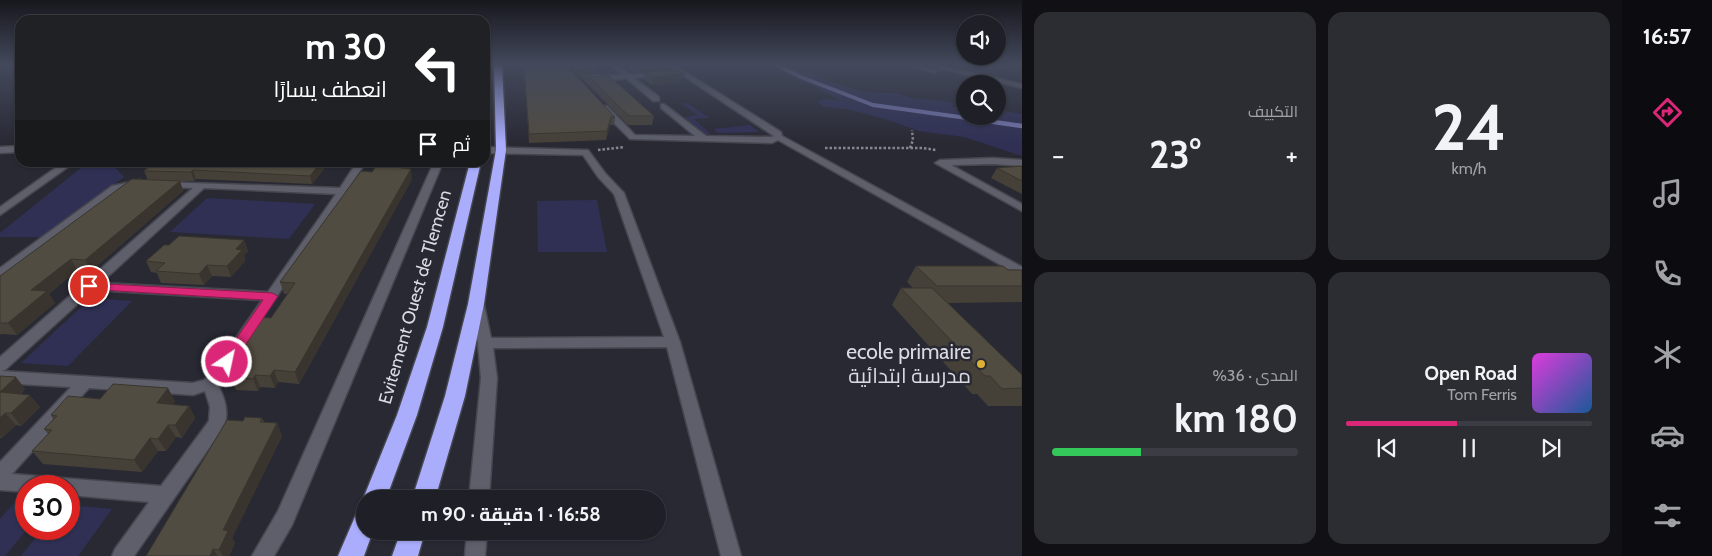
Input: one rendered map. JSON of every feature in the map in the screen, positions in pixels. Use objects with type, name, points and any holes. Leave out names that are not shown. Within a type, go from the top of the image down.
[{"type":"highway","points":[[426,490],[455,396],[476,304],[501,150],[499,91]]},
{"type":"highway","name":"Evitement Ouest de Tlemcen","points":[[378,490],[407,415],[435,327],[475,167]]},
{"type":"highway","points":[[351,556],[357,540]]},
{"type":"highway","points":[[405,556],[410,540]]},
{"type":"street","points":[[646,91],[656,99],[670,103],[664,106],[704,139]]},
{"type":"street","points":[[710,91],[778,134],[778,137],[1021,270]]},
{"type":"street","points":[[600,104],[633,137],[772,140],[778,137]]},
{"type":"street","points":[[0,150],[15,149]]},
{"type":"street","points":[[490,150],[585,152],[601,175],[619,193],[673,342],[731,556]]},
{"type":"street","points":[[1022,163],[992,161],[940,163],[1022,208]]},
{"type":"street","points":[[0,212],[64,167]]},
{"type":"street","points":[[0,377],[193,389],[209,384],[216,378],[359,167]]},
{"type":"street","points":[[262,556],[285,518],[438,167]]},
{"type":"street","points":[[0,274],[122,186],[135,183],[343,191]]},
{"type":"street","points":[[0,366],[201,186]]},
{"type":"street","points":[[89,286],[272,296]]},
{"type":"street","points":[[476,304],[485,342],[489,378],[480,490]]},
{"type":"street","points":[[485,342],[673,342]]},
{"type":"street","points":[[0,475],[85,382]]},
{"type":"street","points":[[122,556],[217,423],[220,411],[217,399],[209,384]]},
{"type":"street","points":[[0,482],[15,483]]},
{"type":"street","points":[[80,488],[165,495]]},
{"type":"street","points":[[475,556],[476,540]]},
{"type":"path","points":[[910,148],[913,140],[912,130]]},
{"type":"shaded area","points":[[822,91],[894,93],[917,99],[938,100],[953,103],[954,105],[950,106],[956,107],[956,125],[1006,125],[1006,111],[1022,114],[1022,156],[964,137],[919,131],[885,119],[847,109],[824,107],[817,102],[825,99],[841,101]]},
{"type":"shaded area","points":[[681,103],[687,103],[710,118],[694,119],[711,134],[707,135],[684,117],[697,115]]},
{"type":"shaded area","points":[[750,125],[759,132],[718,133],[713,129]]},
{"type":"shaded area","points":[[82,167],[115,167],[124,177],[42,237],[0,237],[0,233]]},
{"type":"shaded area","points":[[207,198],[315,204],[289,239],[170,232]]},
{"type":"shaded area","points":[[597,200],[607,252],[538,252],[537,201]]},
{"type":"shaded area","points":[[91,298],[132,301],[68,366],[21,363]]},
{"type":"shaded area","points":[[15,502],[15,540],[18,540],[5,556],[0,556],[0,519]]},
{"type":"shaded area","points":[[80,506],[112,509],[78,556],[21,556],[34,540],[80,540]]},
{"type":"building","points":[[526,91],[590,91],[615,117],[611,117],[607,131],[529,134]]},
{"type":"building","points":[[603,91],[626,91],[654,116],[629,116]]},
{"type":"building","points":[[1022,166],[1022,181],[997,168]]},
{"type":"building","points":[[149,167],[317,167],[310,176],[193,170],[191,172],[144,171]]},
{"type":"building","points":[[376,167],[411,169],[295,372],[274,370],[270,376],[255,375],[253,379],[231,377],[246,355],[229,353],[255,317],[271,318],[295,283],[280,282],[361,171],[372,172]]},
{"type":"building","points":[[132,179],[180,181],[85,260],[71,259],[31,290],[47,291],[8,323],[0,323],[0,276]]},
{"type":"building","points":[[179,236],[244,240],[236,249],[242,250],[227,266],[207,265],[199,274],[156,271],[165,263],[146,261],[164,245],[169,245]]},
{"type":"building","points":[[916,266],[1003,266],[1008,270],[1022,270],[1022,286],[937,286]]},
{"type":"building","points":[[901,288],[932,288],[1022,375],[1022,388],[1002,389],[990,376],[985,376]]},
{"type":"building","points":[[0,376],[16,377],[0,392]]},
{"type":"building","points":[[113,384],[168,388],[157,403],[189,406],[175,425],[168,425],[158,439],[150,438],[134,460],[32,451],[52,430],[44,429],[57,416],[51,415],[68,396],[100,399]]},
{"type":"building","points":[[0,392],[30,395],[11,413],[5,413],[0,418]]},
{"type":"building","points":[[245,417],[262,418],[260,422],[277,423],[223,530],[228,531],[219,550],[213,549],[210,556],[146,556],[227,420],[243,421]]},
{"type":"waterway","points":[[837,91],[873,105],[956,116]]},
{"type":"waterway","points":[[1006,124],[1022,126]]},
{"type":"place","name":"ecole primaire مدرسة ابتدائية","points":[[981,364]]},
{"type":"route","points":[[89,286],[272,296],[227,362]]}]
